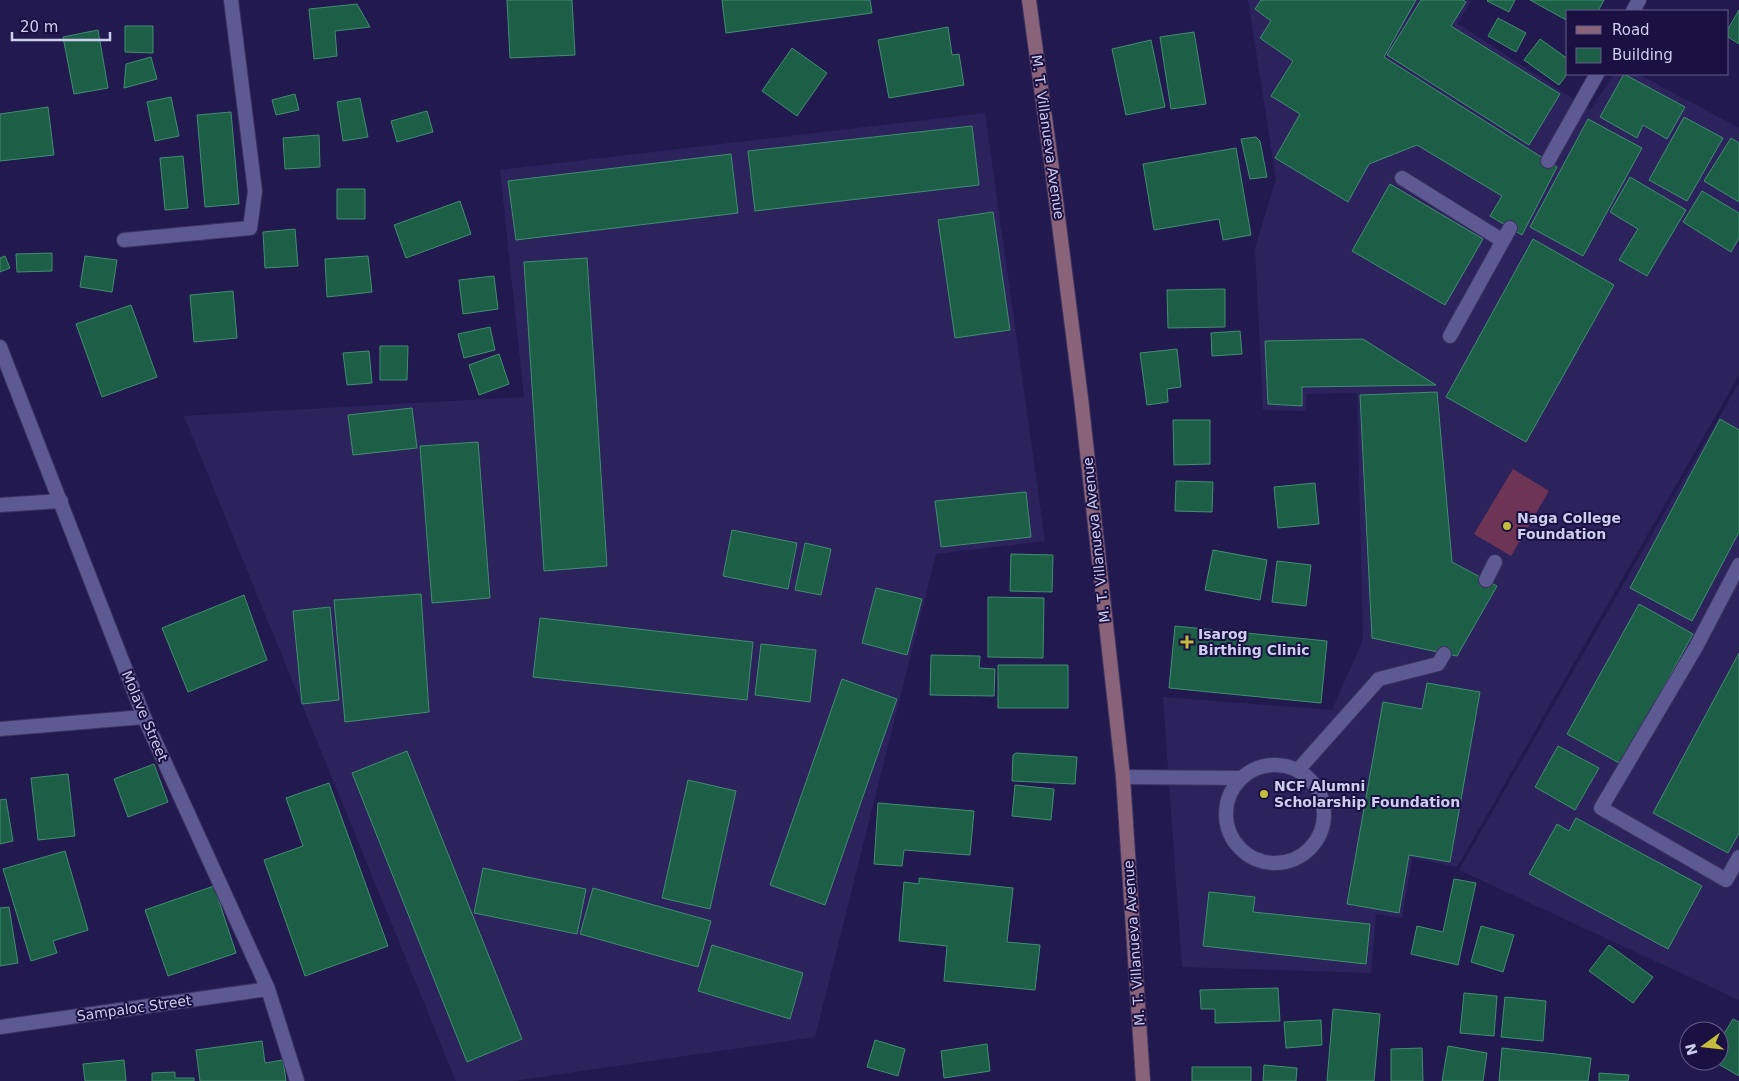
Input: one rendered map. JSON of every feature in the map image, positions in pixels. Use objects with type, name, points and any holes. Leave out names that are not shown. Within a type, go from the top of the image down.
[{"type":"main road","name":"M. T. Villanueva Avenue","points":[[1029,0],[1081,398],[1123,777],[1143,1081]]},
{"type":"street","points":[[124,240],[250,228],[255,190],[231,0]]},
{"type":"street","points":[[1548,161],[1596,75]]},
{"type":"street","points":[[1402,178],[1503,241]]},
{"type":"street","points":[[1450,336],[1510,228]]},
{"type":"street","name":"Molave Street","points":[[0,347],[144,717],[268,989],[297,1081]]},
{"type":"street","points":[[0,505],[61,501]]},
{"type":"street","points":[[1486,580],[1495,562]]},
{"type":"street","points":[[1739,565],[1696,647],[1601,808],[1726,880],[1739,857]]},
{"type":"street","points":[[1298,770],[1379,678],[1438,664],[1444,654]]},
{"type":"street","points":[[0,729],[144,717]]},
{"type":"street","points":[[1268,765],[1284,765],[1298,770],[1311,780],[1319,793],[1324,808],[1323,823],[1318,838],[1308,850],[1295,859],[1281,863],[1266,862],[1252,857],[1239,848],[1231,836],[1226,821],[1226,805],[1231,790],[1241,778],[1253,769],[1268,765]]},
{"type":"street","points":[[1123,777],[1241,778]]},
{"type":"street","name":"Sampaloc Street","points":[[0,1027],[268,989]]},
{"type":"shaded area","name":"Naga College Foundation","points":[[1248,0],[1469,0],[1471,2],[1457,23],[1590,110],[1613,75],[1640,75],[1739,128],[1739,375],[1457,867],[1412,858],[1402,918],[1376,914],[1371,973],[1182,967],[1163,697],[1332,710],[1363,640],[1357,393],[1307,394],[1305,411],[1263,410],[1255,248],[1276,179]]},
{"type":"shaded area","points":[[985,113],[1045,541],[936,554],[815,1037],[513,1081],[456,1081],[184,416],[524,397],[500,170]]},
{"type":"shaded area","points":[[1739,383],[1739,1000],[1459,870]]},
{"type":"shaded area","points":[[1513,469],[1549,491],[1511,556],[1474,534]]},
{"type":"building","points":[[507,0],[572,0],[575,55],[510,58]]},
{"type":"building","points":[[722,0],[870,0],[872,13],[726,33]]},
{"type":"building","points":[[1261,0],[1416,0],[1384,57],[1557,167],[1522,235],[1490,216],[1502,196],[1417,145],[1369,164],[1348,202],[1275,158],[1300,114],[1271,96],[1293,61],[1260,38],[1271,21],[1255,9]]},
{"type":"building","points":[[1421,0],[1463,0],[1466,2],[1451,26],[1560,94],[1529,145],[1387,55]]},
{"type":"building","points":[[1488,0],[1515,0],[1509,12]]},
{"type":"building","points":[[1530,0],[1604,0],[1599,10],[1566,10],[1566,20]]},
{"type":"building","points":[[357,4],[370,27],[335,31],[337,56],[314,59],[309,9]]},
{"type":"building","points":[[1739,10],[1739,44],[1729,38],[1729,27]]},
{"type":"building","points":[[1498,18],[1526,33],[1516,52],[1488,36]]},
{"type":"building","points":[[125,26],[153,26],[153,53],[125,52]]},
{"type":"building","points":[[948,27],[952,55],[959,54],[964,85],[889,98],[878,40]]},
{"type":"building","points":[[98,30],[108,88],[74,94],[63,37]]},
{"type":"building","points":[[1194,32],[1206,104],[1171,109],[1160,37]]},
{"type":"building","points":[[1540,39],[1566,58],[1566,75],[1559,85],[1524,60]]},
{"type":"building","points":[[1151,40],[1165,107],[1126,115],[1112,49]]},
{"type":"building","points":[[792,48],[827,73],[797,116],[762,91]]},
{"type":"building","points":[[151,57],[157,79],[124,88],[126,64]]},
{"type":"building","points":[[1623,75],[1685,107],[1667,139],[1643,125],[1637,138],[1600,117]]},
{"type":"building","points":[[295,94],[299,110],[276,115],[272,100]]},
{"type":"building","points":[[171,97],[179,136],[155,141],[147,102]]},
{"type":"building","points":[[360,98],[368,137],[343,141],[337,102]]},
{"type":"building","points":[[48,107],[54,155],[0,161],[0,114]]},
{"type":"building","points":[[427,111],[433,132],[397,142],[391,121]]},
{"type":"building","points":[[231,112],[239,204],[205,207],[197,115]]},
{"type":"building","points":[[1684,117],[1723,138],[1687,201],[1649,180]]},
{"type":"building","points":[[1588,119],[1642,148],[1583,256],[1530,227]]},
{"type":"building","points":[[972,126],[979,185],[755,211],[748,151]]},
{"type":"building","points":[[319,135],[320,167],[285,169],[283,138]]},
{"type":"building","points":[[1256,137],[1260,141],[1267,177],[1250,179],[1241,139]]},
{"type":"building","points":[[1731,138],[1739,143],[1739,202],[1704,181]]},
{"type":"building","points":[[1236,148],[1251,235],[1223,240],[1219,219],[1154,230],[1143,164]]},
{"type":"building","points":[[731,154],[738,213],[516,240],[508,181]]},
{"type":"building","points":[[183,156],[188,208],[165,210],[160,158]]},
{"type":"building","points":[[1630,177],[1686,210],[1647,276],[1619,260],[1638,229],[1610,212]]},
{"type":"building","points":[[1390,184],[1483,239],[1445,305],[1352,251]]},
{"type":"building","points":[[337,189],[365,189],[365,219],[337,219]]},
{"type":"building","points":[[1702,191],[1739,213],[1739,238],[1731,252],[1683,222]]},
{"type":"building","points":[[460,201],[471,234],[406,258],[394,225]]},
{"type":"building","points":[[993,212],[1010,330],[955,338],[938,220]]},
{"type":"building","points":[[295,229],[298,266],[265,268],[263,232]]},
{"type":"building","points":[[1533,239],[1614,285],[1526,442],[1446,397]]},
{"type":"building","points":[[52,253],[52,271],[17,272],[16,254]]},
{"type":"building","points":[[5,256],[10,268],[0,272],[0,258]]},
{"type":"building","points":[[85,256],[117,260],[112,292],[80,287]]},
{"type":"building","points":[[368,256],[372,292],[327,297],[325,259]]},
{"type":"building","points":[[587,258],[607,566],[544,571],[524,262]]},
{"type":"building","points":[[494,276],[498,309],[463,314],[459,280]]},
{"type":"building","points":[[1225,289],[1225,327],[1168,328],[1167,290]]},
{"type":"building","points":[[233,291],[237,338],[194,342],[190,295]]},
{"type":"building","points":[[131,305],[157,377],[102,397],[76,324]]},
{"type":"building","points":[[490,327],[495,350],[464,358],[458,334]]},
{"type":"building","points":[[1240,331],[1242,354],[1212,356],[1211,333]]},
{"type":"building","points":[[1363,339],[1436,385],[1302,387],[1302,406],[1268,404],[1265,341]]},
{"type":"building","points":[[380,346],[408,346],[407,380],[380,380]]},
{"type":"building","points":[[1177,349],[1181,387],[1167,389],[1168,402],[1147,405],[1140,353]]},
{"type":"building","points":[[369,351],[372,383],[347,385],[343,353]]},
{"type":"building","points":[[499,354],[509,384],[479,395],[469,365]]},
{"type":"building","points":[[1437,392],[1452,562],[1497,586],[1457,656],[1372,638],[1360,395]]},
{"type":"building","points":[[412,408],[417,448],[353,455],[348,415]]},
{"type":"building","points":[[1720,419],[1739,430],[1739,532],[1692,621],[1630,588]]},
{"type":"building","points":[[1173,420],[1210,420],[1210,464],[1174,465]]},
{"type":"building","points":[[478,442],[490,598],[432,603],[420,446]]},
{"type":"building","points":[[1176,481],[1213,482],[1212,512],[1175,511]]},
{"type":"building","points":[[1315,483],[1319,524],[1278,528],[1274,487]]},
{"type":"building","points":[[1026,492],[1031,537],[941,547],[935,501]]},
{"type":"building","points":[[732,530],[797,543],[788,589],[723,576]]},
{"type":"building","points":[[805,543],[831,549],[821,595],[795,590]]},
{"type":"building","points":[[1213,550],[1267,560],[1260,600],[1205,590]]},
{"type":"building","points":[[1011,554],[1053,555],[1052,592],[1010,591]]},
{"type":"building","points":[[1277,561],[1311,565],[1306,606],[1272,602]]},
{"type":"building","points":[[876,588],[922,599],[907,655],[862,643]]},
{"type":"building","points":[[421,594],[429,712],[345,722],[334,600]]},
{"type":"building","points":[[244,595],[267,660],[188,692],[162,628]]},
{"type":"building","points":[[988,597],[1044,598],[1043,658],[988,657]]},
{"type":"building","points":[[1639,604],[1693,634],[1621,764],[1567,734]]},
{"type":"building","points":[[330,607],[339,700],[302,704],[293,611]]},
{"type":"building","points":[[540,618],[753,642],[747,700],[533,677]]},
{"type":"building","points":[[1175,626],[1327,641],[1321,703],[1169,688]]},
{"type":"building","points":[[761,644],[816,650],[810,702],[755,695]]},
{"type":"building","points":[[1739,653],[1739,833],[1728,853],[1653,813]]},
{"type":"building","points":[[931,655],[980,656],[979,668],[995,669],[994,696],[930,695]]},
{"type":"building","points":[[998,665],[1068,665],[1068,708],[998,708]]},
{"type":"building","points":[[842,679],[897,699],[825,905],[770,885]]},
{"type":"building","points":[[1427,683],[1480,692],[1450,862],[1409,855],[1399,913],[1347,904],[1383,702],[1422,709]]},
{"type":"building","points":[[1558,746],[1599,768],[1575,810],[1535,787]]},
{"type":"building","points":[[407,751],[522,1039],[467,1062],[352,773]]},
{"type":"building","points":[[1016,753],[1077,757],[1075,784],[1012,781],[1013,755]]},
{"type":"building","points":[[154,764],[168,802],[128,817],[114,779]]},
{"type":"building","points":[[68,774],[75,836],[38,840],[31,778]]},
{"type":"building","points":[[688,780],[736,791],[710,909],[662,898]]},
{"type":"building","points":[[329,783],[388,946],[305,976],[264,860],[303,846],[286,798]]},
{"type":"building","points":[[1015,785],[1054,789],[1051,820],[1012,816]]},
{"type":"building","points":[[6,799],[13,841],[0,844],[0,800]]},
{"type":"building","points":[[878,803],[974,811],[970,855],[904,850],[902,866],[874,864]]},
{"type":"building","points":[[1576,818],[1702,886],[1668,949],[1529,874],[1557,824],[1569,831]]},
{"type":"building","points":[[65,851],[88,930],[53,941],[57,953],[31,961],[3,869]]},
{"type":"building","points":[[483,868],[586,889],[577,934],[474,913]]},
{"type":"building","points":[[919,878],[1013,888],[1007,942],[1040,945],[1035,990],[944,981],[947,946],[899,941],[904,882],[919,884]]},
{"type":"building","points":[[1454,879],[1476,883],[1458,965],[1411,954],[1417,926],[1443,932]]},
{"type":"building","points":[[214,886],[236,953],[168,976],[145,910]]},
{"type":"building","points":[[593,888],[711,921],[698,967],[580,934]]},
{"type":"building","points":[[1209,892],[1255,897],[1253,912],[1370,924],[1366,964],[1203,946]]},
{"type":"building","points":[[9,907],[18,963],[0,966],[0,908]]},
{"type":"building","points":[[1481,926],[1514,935],[1503,972],[1471,962]]},
{"type":"building","points":[[712,945],[803,973],[790,1019],[698,991]]},
{"type":"building","points":[[1609,945],[1653,977],[1633,1003],[1589,971]]},
{"type":"building","points":[[1278,988],[1280,1021],[1215,1023],[1215,1009],[1201,1009],[1200,990]]},
{"type":"building","points":[[1464,993],[1497,996],[1494,1036],[1460,1033]]},
{"type":"building","points":[[1505,997],[1546,1001],[1543,1041],[1501,1037]]},
{"type":"building","points":[[1333,1009],[1380,1014],[1374,1081],[1327,1081]]},
{"type":"building","points":[[1733,1019],[1739,1022],[1739,1076],[1729,1070],[1729,1026]]},
{"type":"building","points":[[1321,1020],[1322,1045],[1286,1048],[1284,1022]]},
{"type":"building","points":[[875,1040],[905,1049],[898,1076],[867,1067]]},
{"type":"building","points":[[262,1041],[265,1063],[283,1060],[286,1081],[200,1081],[196,1050]]},
{"type":"building","points":[[987,1044],[990,1071],[944,1078],[941,1051]]},
{"type":"building","points":[[1448,1046],[1487,1053],[1483,1081],[1442,1081]]},
{"type":"building","points":[[1422,1048],[1423,1081],[1391,1081],[1391,1049]]},
{"type":"building","points":[[1502,1048],[1591,1058],[1588,1081],[1499,1081]]},
{"type":"building","points":[[124,1060],[126,1081],[85,1081],[83,1064]]},
{"type":"building","points":[[1264,1065],[1297,1068],[1296,1081],[1263,1081]]},
{"type":"building","points":[[1192,1067],[1251,1067],[1251,1081],[1192,1081]]},
{"type":"building","points":[[175,1072],[175,1078],[194,1078],[194,1081],[152,1081],[152,1073]]},
{"type":"building","points":[[1599,1073],[1629,1075],[1628,1081],[1599,1081]]},
{"type":"place","name":"Naga College Foundation","points":[[1507,526]]},
{"type":"place","name":"Isarog Birthing Clinic","points":[[1187,642]]},
{"type":"place","name":"NCF Alumni Scholarship Foundation","points":[[1264,794]]}]
